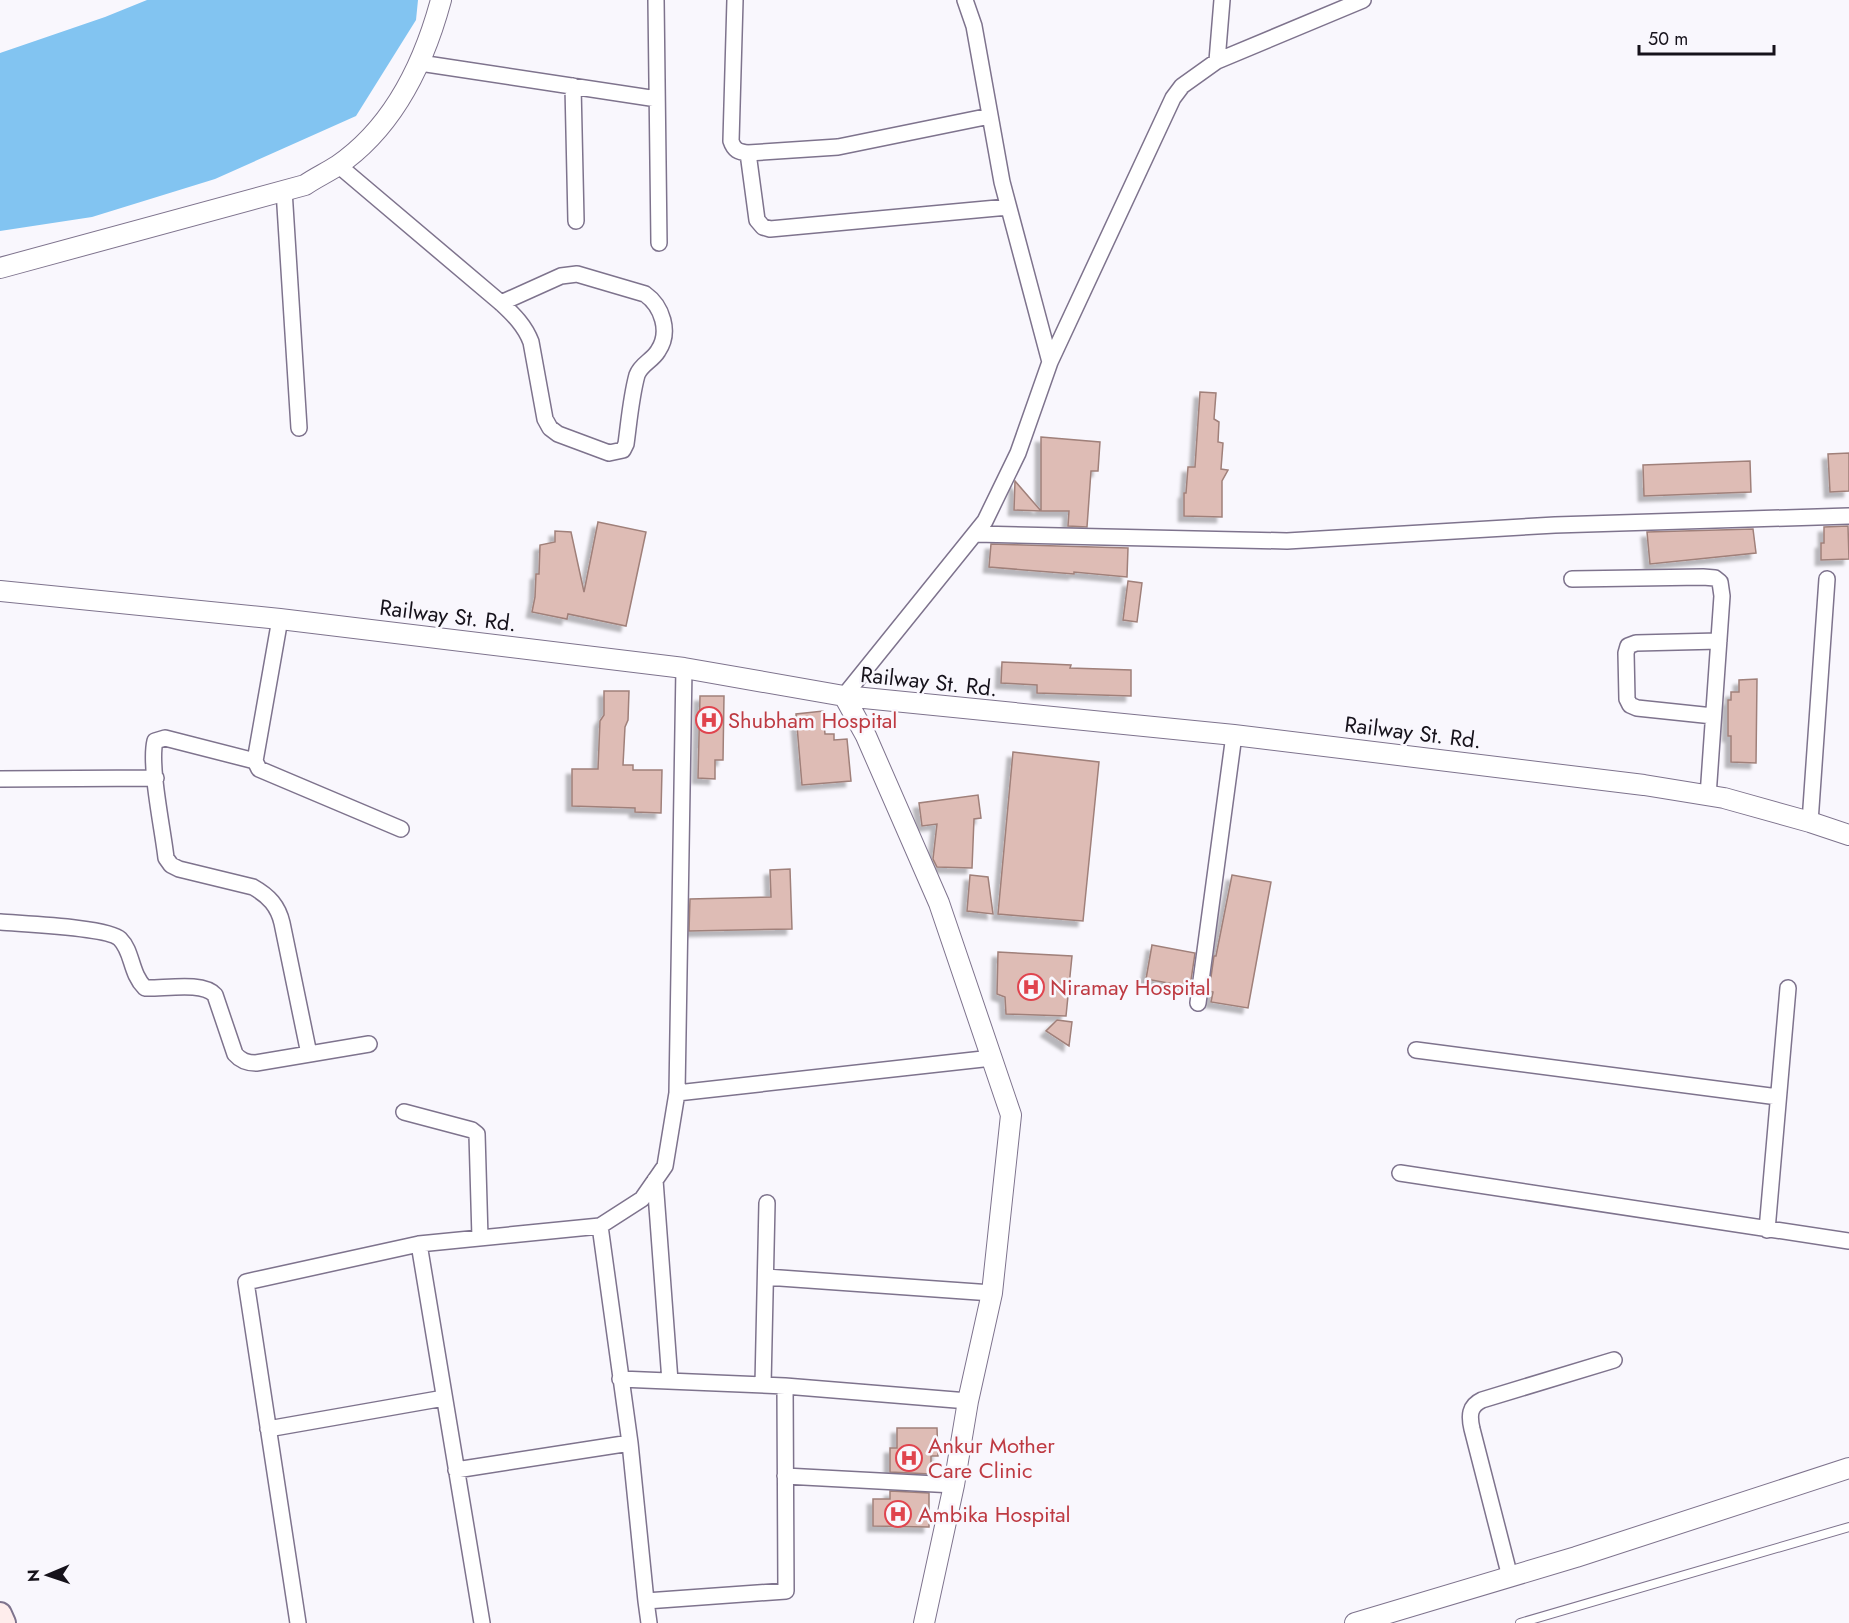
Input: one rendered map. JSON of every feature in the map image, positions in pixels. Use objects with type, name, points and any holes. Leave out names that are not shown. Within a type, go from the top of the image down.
[{"type":"main road","points":[[0,1614],[4,1623]]},
{"type":"street","points":[[0,268],[304,185],[338,165],[384,122],[420,63],[441,0]]},
{"type":"street","points":[[656,0],[659,243]]},
{"type":"street","points":[[735,0],[731,141],[739,152],[838,147],[990,116]]},
{"type":"street","points":[[965,0],[974,26],[1002,182],[1050,362]]},
{"type":"street","points":[[1217,61],[1222,0]]},
{"type":"street","points":[[924,1623],[992,1293],[1011,1115],[939,903],[866,736],[844,696],[985,521],[1018,453],[1050,362],[1173,98],[1182,86],[1217,61],[1363,0]]},
{"type":"street","points":[[420,63],[657,99]]},
{"type":"street","points":[[573,86],[576,221]]},
{"type":"street","points":[[748,153],[757,220],[764,228],[1008,207]]},
{"type":"street","points":[[338,165],[501,303],[527,331],[545,419],[550,428],[558,435],[609,453],[623,450],[626,444],[638,372],[662,344],[663,318],[653,299],[645,294],[577,274],[561,276],[501,303]]},
{"type":"street","points":[[285,190],[299,428]]},
{"type":"street","points":[[976,534],[1287,541],[1555,525],[1849,516]]},
{"type":"street","points":[[1572,579],[1703,577],[1715,578],[1720,582],[1722,589],[1708,796]]},
{"type":"street","points":[[1810,822],[1827,579]]},
{"type":"street","name":"Railway St. Rd.","points":[[0,591],[280,619],[684,668],[844,696],[1234,735],[1644,785],[1708,796],[1810,822],[1849,835]]},
{"type":"street","points":[[280,619],[255,761],[259,769],[401,829]]},
{"type":"street","points":[[1713,716],[1637,708],[1630,705],[1627,699],[1626,653],[1628,646],[1636,643],[1719,641]]},
{"type":"street","points":[[298,1623],[246,1282],[418,1244],[600,1226],[642,1199],[656,1180],[665,1166],[677,1093],[684,668]]},
{"type":"street","points":[[1198,1003],[1234,735]]},
{"type":"street","points":[[255,761],[165,738],[158,738],[155,741],[153,747],[166,858],[171,865],[179,869],[254,887],[264,892],[279,911],[309,1054]]},
{"type":"street","points":[[0,779],[156,778]]},
{"type":"street","points":[[0,922],[94,931],[118,937],[124,945],[135,975],[145,988],[200,987],[210,990],[215,995],[235,1054],[240,1060],[256,1063],[369,1044]]},
{"type":"street","points":[[1767,1230],[1788,988]]},
{"type":"street","points":[[1416,1050],[1778,1097]]},
{"type":"street","points":[[677,1093],[992,1058]]},
{"type":"street","points":[[404,1112],[472,1130],[477,1134],[480,1238]]},
{"type":"street","points":[[1400,1173],[1849,1241]]},
{"type":"street","points":[[656,1180],[670,1381]]},
{"type":"street","points":[[763,1384],[767,1203]]},
{"type":"street","points":[[600,1226],[630,1443],[649,1623]]},
{"type":"street","points":[[418,1244],[482,1623]]},
{"type":"street","points":[[766,1277],[992,1293]]},
{"type":"street","points":[[1510,1577],[1472,1429],[1473,1405],[1482,1400],[1614,1360]]},
{"type":"street","points":[[620,1379],[763,1384],[968,1401]]},
{"type":"street","points":[[646,1601],[786,1591],[785,1386]]},
{"type":"street","points":[[268,1429],[444,1398]]},
{"type":"street","points":[[456,1470],[630,1443]]},
{"type":"street","points":[[1355,1623],[1510,1577],[1849,1468]]},
{"type":"street","points":[[785,1476],[954,1485]]},
{"type":"lane","points":[[1520,1623],[1849,1527]]},
{"type":"water","points":[[147,0],[418,0],[416,20],[356,116],[215,179],[92,217],[0,231],[0,53]]},
{"type":"building","points":[[1200,392],[1216,393],[1214,419],[1219,422],[1218,442],[1223,443],[1221,469],[1228,470],[1222,481],[1222,517],[1184,516],[1184,493],[1186,493],[1188,467],[1195,467]]},
{"type":"building","points":[[1041,437],[1100,442],[1098,471],[1091,471],[1087,527],[1068,526],[1069,511],[1041,511]]},
{"type":"building","points":[[1849,453],[1849,491],[1830,492],[1828,454]]},
{"type":"building","points":[[1750,461],[1751,492],[1644,496],[1643,465]]},
{"type":"building","points":[[1015,481],[1041,511],[1014,510]]},
{"type":"building","points":[[598,522],[646,532],[626,626],[568,614],[567,619],[532,612],[536,574],[539,574],[540,545],[555,542],[555,531],[571,532],[584,592]]},
{"type":"building","points":[[1848,526],[1849,559],[1821,560],[1824,527]]},
{"type":"building","points":[[1753,529],[1756,553],[1650,564],[1647,532]]},
{"type":"building","points":[[991,544],[1128,548],[1127,577],[989,567]]},
{"type":"building","points":[[1128,581],[1142,583],[1137,622],[1123,620]]},
{"type":"building","points":[[1002,662],[1131,670],[1131,696],[1037,693],[1037,685],[1001,683]]},
{"type":"building","points":[[1757,679],[1756,763],[1731,762],[1728,700],[1731,700],[1731,692],[1739,692],[1739,680]]},
{"type":"building","points":[[604,691],[629,691],[623,765],[633,765],[633,770],[662,770],[661,813],[635,812],[635,808],[572,806],[572,769],[598,769],[600,721],[604,715]]},
{"type":"building","points":[[700,696],[724,696],[723,760],[715,760],[715,779],[698,778]]},
{"type":"building","points":[[823,711],[825,734],[834,734],[834,740],[847,739],[851,781],[802,785],[796,714]]},
{"type":"building","points":[[1013,752],[1099,762],[1083,921],[998,914]]},
{"type":"building","points":[[978,795],[981,818],[974,819],[972,868],[937,867],[933,859],[937,824],[922,826],[919,803]]},
{"type":"building","points":[[790,869],[792,929],[689,931],[690,899],[771,897],[770,870]]},
{"type":"building","points":[[970,875],[988,877],[993,914],[967,911]]},
{"type":"building","points":[[1232,875],[1271,882],[1248,1008],[1211,1002],[1213,992],[1209,991],[1214,956],[1216,956]]},
{"type":"building","points":[[1152,945],[1195,953],[1190,987],[1146,979]]},
{"type":"building","points":[[998,952],[1072,956],[1066,1016],[1006,1014],[1005,997],[997,994]]},
{"type":"building","points":[[1057,1020],[1072,1022],[1069,1046],[1046,1031]]},
{"type":"building","points":[[897,1428],[937,1428],[938,1456],[931,1456],[931,1474],[890,1472],[890,1448],[897,1448]]},
{"type":"building","points":[[890,1491],[929,1493],[929,1527],[873,1526],[873,1499],[890,1499]]},
{"type":"place","name":"Shubham Hospital","points":[[709,720]]},
{"type":"place","name":"Niramay Hospital","points":[[1031,987]]},
{"type":"place","name":"Ankur Mother Care Clinic","points":[[909,1458]]},
{"type":"place","name":"Ambika Hospital","points":[[898,1514]]}]
